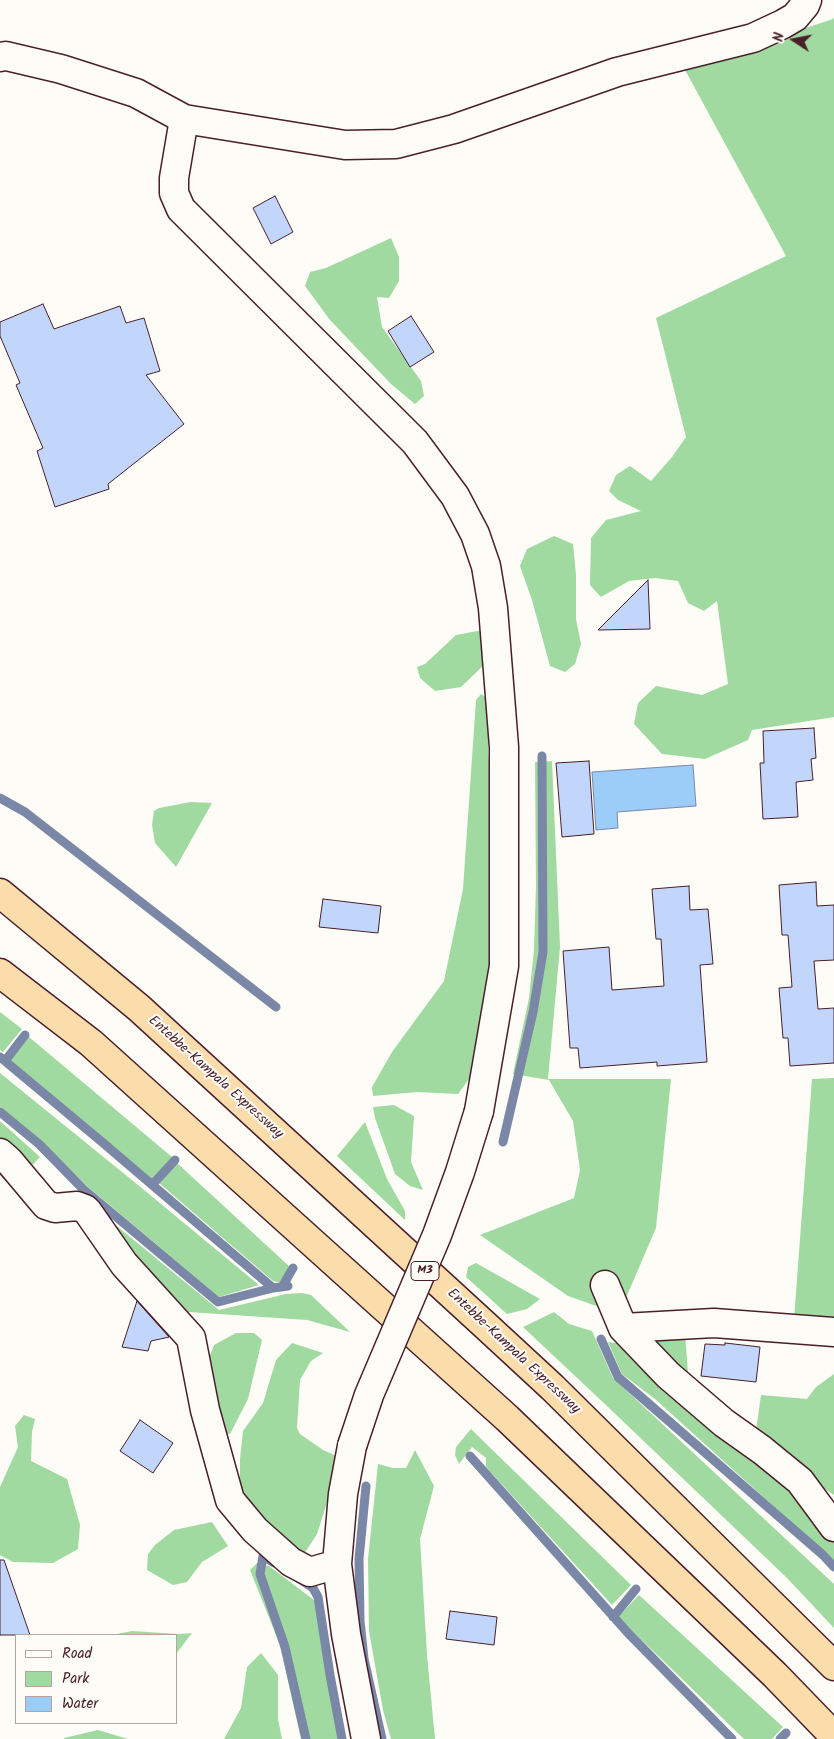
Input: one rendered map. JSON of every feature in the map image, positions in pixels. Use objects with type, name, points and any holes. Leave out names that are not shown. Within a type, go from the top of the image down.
[{"type":"highway","name":"Entebbe-Kampala Expressway","points":[[0,893],[139,1008],[559,1394],[834,1666]]},
{"type":"highway","points":[[0,973],[91,1043],[507,1418],[775,1674],[834,1736]]},
{"type":"street","points":[[0,57],[6,56],[62,69],[136,93],[184,119],[344,145],[396,144],[454,129],[617,72],[753,38],[794,17],[807,0]]},
{"type":"street","points":[[184,119],[174,178],[174,193],[181,209],[415,442],[455,496],[475,534],[486,566],[493,608],[504,747],[504,966],[479,1111],[460,1172],[437,1235],[369,1395],[352,1446],[343,1494],[337,1564],[346,1634],[366,1739]]},
{"type":"street","points":[[0,1153],[46,1205],[55,1208],[77,1206],[85,1209],[124,1264],[190,1338],[205,1410],[230,1500],[255,1530],[291,1562],[310,1572],[337,1564]]},
{"type":"street","points":[[605,1285],[623,1328],[668,1375],[724,1423],[762,1450],[800,1481],[834,1527]]},
{"type":"street","points":[[623,1328],[714,1323],[834,1332]]},
{"type":"green space","points":[[834,17],[834,717],[752,730],[748,740],[705,759],[662,754],[634,724],[638,703],[656,686],[702,695],[728,684],[717,601],[704,611],[688,603],[678,581],[655,578],[629,581],[601,597],[590,585],[591,538],[606,520],[641,511],[618,500],[609,491],[616,475],[630,466],[651,481],[686,437],[656,318],[786,256],[684,68],[833,19]]},
{"type":"green space","points":[[391,238],[399,257],[399,281],[389,298],[377,297],[382,327],[421,381],[424,396],[415,404],[391,384],[330,320],[305,286],[310,272],[326,268]]},
{"type":"green space","points":[[554,536],[573,544],[576,575],[576,619],[581,644],[575,664],[565,672],[550,666],[532,600],[520,566],[527,549]]},
{"type":"green space","points":[[483,630],[488,661],[461,687],[435,691],[420,678],[417,667],[425,664],[456,635]]},
{"type":"green space","points":[[481,694],[488,699],[488,753],[498,844],[496,925],[483,1012],[480,1049],[470,1078],[458,1094],[417,1092],[373,1096],[372,1087],[392,1052],[444,981],[463,889],[476,700]]},
{"type":"green space","points":[[552,761],[560,947],[548,1079],[671,1079],[656,1228],[619,1314],[568,1296],[480,1235],[574,1198],[580,1170],[573,1121],[549,1080],[513,1074],[529,998],[534,950],[536,886],[535,762]]},
{"type":"green space","points":[[191,802],[212,803],[176,867],[155,843],[152,825],[154,811],[159,808]]},
{"type":"green space","points":[[0,1012],[22,1029],[3,1052],[0,1050]]},
{"type":"green space","points":[[29,1037],[172,1157],[151,1180],[10,1061]]},
{"type":"green space","points":[[0,1073],[259,1285],[219,1297],[87,1186],[0,1107]]},
{"type":"green space","points":[[834,1078],[834,1321],[794,1319],[812,1079]]},
{"type":"green space","points":[[394,1105],[414,1116],[411,1162],[423,1190],[410,1186],[395,1174],[375,1118],[373,1107]]},
{"type":"green space","points":[[0,1121],[40,1157],[21,1177],[3,1178],[0,1175]]},
{"type":"green space","points":[[365,1122],[387,1179],[405,1211],[405,1220],[337,1156]]},
{"type":"green space","points":[[177,1163],[290,1267],[281,1283],[273,1281],[159,1183]]},
{"type":"green space","points":[[90,1204],[219,1310],[286,1294],[302,1293],[311,1295],[350,1332],[307,1320],[174,1311]]},
{"type":"green space","points":[[476,1263],[540,1299],[527,1309],[507,1314],[466,1277],[468,1267]]},
{"type":"green space","points":[[554,1312],[569,1324],[592,1331],[613,1378],[834,1584],[834,1628],[786,1577],[523,1327]]},
{"type":"green space","points":[[236,1333],[254,1333],[262,1340],[248,1399],[230,1434],[223,1433],[208,1384],[209,1358],[214,1345]]},
{"type":"green space","points":[[685,1333],[689,1386],[638,1334]]},
{"type":"green space","points":[[608,1342],[624,1344],[834,1520],[834,1561],[655,1399],[622,1374]]},
{"type":"green space","points":[[292,1343],[323,1353],[311,1361],[300,1380],[297,1428],[300,1434],[323,1450],[341,1458],[317,1534],[304,1554],[279,1540],[240,1492],[240,1459],[243,1431],[263,1403],[276,1360]]},
{"type":"green space","points":[[834,1374],[834,1495],[790,1466],[755,1438],[761,1395],[807,1399],[816,1387]]},
{"type":"green space","points":[[24,1415],[35,1419],[32,1432],[31,1461],[67,1479],[80,1525],[78,1549],[53,1563],[13,1562],[0,1555],[0,1487],[18,1447],[15,1426]]},
{"type":"green space","points":[[471,1429],[631,1585],[612,1605],[486,1467],[486,1458],[472,1447],[459,1464],[455,1455],[456,1447]]},
{"type":"green space","points":[[415,1450],[434,1486],[420,1539],[427,1655],[435,1739],[391,1739],[383,1710],[369,1631],[368,1559],[378,1464],[393,1468],[406,1468]]},
{"type":"green space","points":[[212,1522],[228,1546],[202,1562],[187,1582],[173,1585],[147,1570],[148,1554],[155,1545],[174,1530]]},
{"type":"green space","points":[[257,1563],[269,1566],[314,1600],[320,1614],[337,1720],[342,1739],[301,1739],[280,1645],[250,1570]]},
{"type":"green space","points":[[639,1595],[783,1727],[772,1739],[744,1739],[618,1617]]},
{"type":"green space","points":[[132,1631],[192,1633],[178,1651],[178,1634],[117,1634]]},
{"type":"green space","points":[[261,1653],[278,1675],[278,1719],[282,1739],[224,1739],[241,1708],[247,1667]]},
{"type":"green space","points":[[98,1730],[128,1739],[64,1739],[64,1738]]},
{"type":"water","points":[[693,765],[696,806],[617,812],[618,828],[596,830],[592,772]]},
{"type":"building","points":[[275,196],[293,232],[271,244],[253,208]]},
{"type":"building","points":[[43,304],[54,329],[120,306],[126,323],[144,318],[160,371],[146,375],[184,424],[108,484],[109,489],[55,507],[37,451],[43,448],[16,385],[20,383],[0,336],[0,322]]},
{"type":"building","points":[[411,316],[434,352],[410,367],[388,331]]},
{"type":"building","points":[[648,580],[650,629],[598,630]]},
{"type":"building","points":[[814,728],[816,758],[811,759],[813,780],[796,782],[798,817],[763,819],[760,763],[764,763],[763,731]]},
{"type":"building","points":[[589,761],[594,834],[562,837],[556,763]]},
{"type":"building","points":[[816,882],[817,906],[834,905],[834,960],[814,961],[818,1009],[834,1008],[834,1063],[790,1066],[788,1038],[783,1038],[779,988],[792,987],[788,935],[782,935],[779,885]]},
{"type":"building","points":[[689,886],[690,910],[708,909],[713,964],[700,965],[707,1062],[657,1066],[657,1062],[580,1068],[578,1048],[570,1048],[563,951],[609,947],[612,990],[664,986],[661,939],[656,939],[652,889]]},
{"type":"building","points":[[323,899],[381,906],[378,933],[319,927]]},
{"type":"building","points":[[137,1301],[169,1337],[151,1341],[148,1351],[122,1347]]},
{"type":"building","points":[[725,1343],[760,1347],[756,1382],[701,1376],[705,1344],[725,1345]]},
{"type":"building","points":[[140,1420],[173,1443],[153,1473],[120,1451]]},
{"type":"building","points":[[0,1560],[4,1560],[30,1634],[0,1635]]},
{"type":"building","points":[[450,1611],[497,1617],[494,1645],[446,1639]]},
{"type":"waterway","points":[[503,1142],[533,1012],[543,952],[542,756]]},
{"type":"waterway","points":[[0,798],[25,812],[276,1007]]},
{"type":"waterway","points":[[5,1061],[25,1035]]},
{"type":"waterway","points":[[0,1057],[273,1288]]},
{"type":"waterway","points":[[0,1112],[39,1144],[83,1189],[218,1302],[288,1286]]},
{"type":"waterway","points":[[152,1185],[175,1160]]},
{"type":"waterway","points":[[282,1287],[293,1268]]},
{"type":"waterway","points":[[601,1339],[618,1377],[823,1555],[834,1567]]},
{"type":"waterway","points":[[470,1456],[628,1633],[732,1739]]},
{"type":"waterway","points":[[366,1486],[359,1559],[360,1621],[364,1659],[382,1739]]},
{"type":"waterway","points":[[274,1563],[263,1556],[260,1574],[285,1647],[306,1739]]},
{"type":"waterway","points":[[298,1578],[313,1588],[318,1597],[342,1739]]},
{"type":"waterway","points":[[613,1617],[636,1589]]},
{"type":"waterway","points":[[780,1739],[786,1733]]}]
